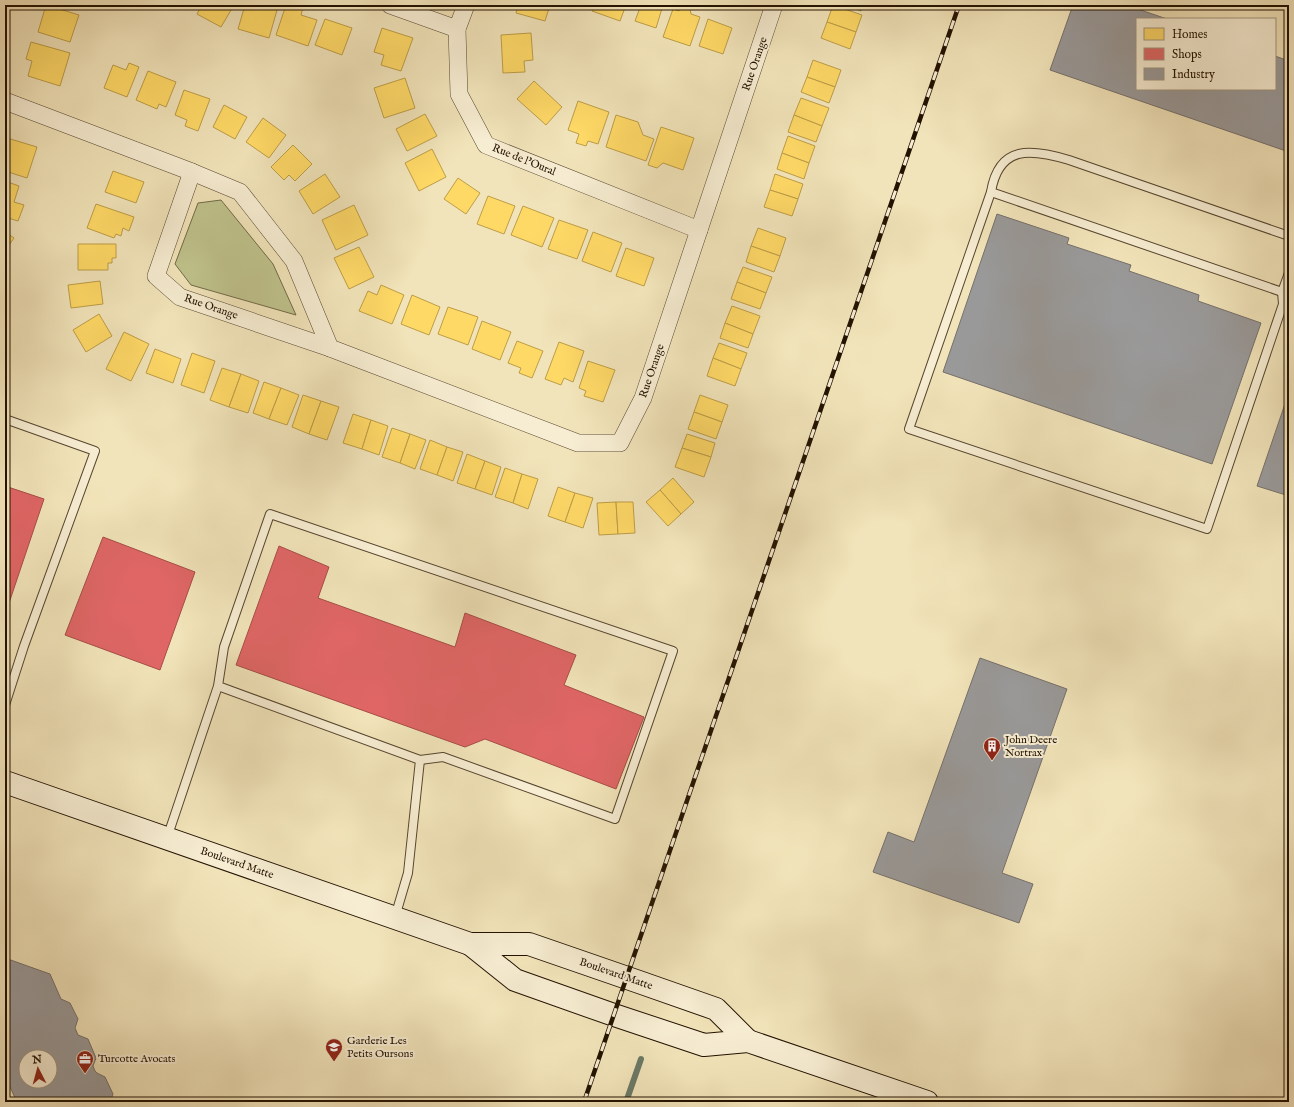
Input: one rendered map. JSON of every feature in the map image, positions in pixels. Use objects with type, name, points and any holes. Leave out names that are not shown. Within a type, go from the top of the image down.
[{"type":"main road","name":"Boulevard Matte","points":[[5,782],[470,944],[529,944],[639,982],[716,1009],[748,1041]]},
{"type":"main road","name":"Boulevard Matte","points":[[470,944],[515,980],[607,1012],[704,1045],[748,1041],[927,1102]]},
{"type":"street","points":[[390,5],[457,29]]},
{"type":"street","name":"Rue de l'Oural","points":[[466,5],[457,29],[460,94],[486,145],[699,230]]},
{"type":"street","name":"Rue Orange","points":[[192,172],[156,276],[180,297],[330,348],[578,443],[620,443],[643,398],[774,5]]},
{"type":"street","points":[[5,101],[192,172],[240,192],[294,261],[330,348]]},
{"type":"lane","points":[[1289,236],[1069,160],[1036,152],[1012,156],[1005,160],[992,182],[990,192],[909,429],[1207,528],[1284,304],[1282,292],[1289,273]]},
{"type":"lane","points":[[990,192],[1282,292]]},
{"type":"lane","points":[[5,419],[95,451],[24,646],[5,705]]},
{"type":"lane","points":[[167,838],[218,686],[224,647],[270,514],[673,651],[615,819],[443,757],[420,760],[218,686]]},
{"type":"lane","points":[[395,918],[408,873],[420,760]]},
{"type":"green space","points":[[221,200],[273,264],[296,315],[191,285],[175,264],[198,203]]},
{"type":"building: Homes","points":[[46,5],[79,15],[70,42],[38,32]]},
{"type":"building: Homes","points":[[202,5],[234,5],[221,27],[197,14]]},
{"type":"building: Homes","points":[[245,5],[268,5],[267,7],[277,10],[269,38],[238,29]]},
{"type":"building: Homes","points":[[286,5],[298,5],[303,7],[301,15],[317,20],[308,46],[276,35]]},
{"type":"building: Homes","points":[[518,5],[550,5],[545,21],[516,13]]},
{"type":"building: Homes","points":[[594,5],[626,5],[620,21],[592,11]]},
{"type":"building: Homes","points":[[641,5],[663,5],[656,28],[635,21]]},
{"type":"building: Homes","points":[[833,5],[862,15],[856,32],[827,22]]},
{"type":"building: Homes","points":[[846,5],[863,5],[861,11]]},
{"type":"building: Homes","points":[[682,7],[690,9],[691,14],[700,17],[690,46],[663,37],[673,9],[679,11]]},
{"type":"building: Homes","points":[[325,19],[352,28],[342,55],[315,45]]},
{"type":"building: Homes","points":[[708,19],[732,28],[723,54],[699,46]]},
{"type":"building: Homes","points":[[827,22],[856,32],[850,49],[821,38]]},
{"type":"building: Homes","points":[[382,28],[413,38],[401,71],[381,65],[384,55],[374,52]]},
{"type":"building: Homes","points":[[531,33],[533,60],[524,61],[525,72],[503,73],[501,35]]},
{"type":"building: Homes","points":[[31,42],[70,53],[60,86],[28,76],[32,61],[26,59]]},
{"type":"building: Homes","points":[[813,60],[841,70],[835,87],[807,77]]},
{"type":"building: Homes","points":[[129,63],[139,67],[127,97],[104,88],[113,65],[126,70]]},
{"type":"building: Homes","points":[[148,71],[176,82],[166,107],[159,104],[157,109],[136,100]]},
{"type":"building: Homes","points":[[807,77],[835,87],[829,103],[801,92]]},
{"type":"building: Homes","points":[[405,78],[415,108],[384,118],[374,88]]},
{"type":"building: Homes","points":[[534,81],[562,107],[546,125],[517,99]]},
{"type":"building: Homes","points":[[184,90],[210,99],[198,131],[185,126],[187,120],[175,115]]},
{"type":"building: Homes","points":[[801,98],[829,108],[822,126],[794,115]]},
{"type":"building: Homes","points":[[578,101],[609,112],[598,144],[588,141],[586,146],[576,143],[579,134],[568,130]]},
{"type":"building: Homes","points":[[224,105],[247,117],[235,139],[213,127]]},
{"type":"building: Homes","points":[[425,114],[437,136],[407,151],[396,129]]},
{"type":"building: Homes","points":[[616,115],[638,122],[643,135],[654,139],[646,161],[606,147]]},
{"type":"building: Homes","points":[[794,115],[822,126],[816,142],[788,132]]},
{"type":"building: Homes","points":[[263,118],[286,135],[269,158],[246,142]]},
{"type":"building: Homes","points":[[661,127],[694,138],[683,170],[663,163],[657,168],[648,165]]},
{"type":"building: Homes","points":[[788,136],[815,146],[809,163],[782,153]]},
{"type":"building: Homes","points":[[7,138],[37,147],[27,178],[5,171],[5,143]]},
{"type":"building: Homes","points":[[293,145],[312,164],[295,181],[289,175],[284,180],[271,167]]},
{"type":"building: Homes","points":[[432,149],[446,177],[419,191],[405,163]]},
{"type":"building: Homes","points":[[782,153],[809,163],[804,179],[777,169]]},
{"type":"building: Homes","points":[[113,171],[144,182],[136,203],[105,192]]},
{"type":"building: Homes","points":[[325,174],[340,197],[313,214],[299,191]]},
{"type":"building: Homes","points":[[775,174],[803,184],[798,199],[770,190]]},
{"type":"building: Homes","points":[[458,178],[480,193],[466,214],[444,199]]},
{"type":"building: Homes","points":[[5,181],[19,186],[14,202],[24,205],[18,221],[5,217]]},
{"type":"building: Homes","points":[[770,190],[798,199],[792,216],[764,207]]},
{"type":"building: Homes","points":[[488,196],[515,206],[504,234],[477,224]]},
{"type":"building: Homes","points":[[96,204],[134,217],[129,231],[123,228],[121,236],[116,234],[114,238],[87,228]]},
{"type":"building: Homes","points":[[354,205],[368,235],[336,250],[322,220]]},
{"type":"building: Homes","points":[[523,206],[554,218],[542,247],[511,235]]},
{"type":"building: Homes","points":[[559,220],[588,230],[577,259],[548,249]]},
{"type":"building: Homes","points":[[758,228],[786,238],[780,256],[751,246]]},
{"type":"building: Homes","points":[[5,232],[14,238],[5,251]]},
{"type":"building: Homes","points":[[593,232],[622,243],[611,272],[582,261]]},
{"type":"building: Homes","points":[[78,244],[116,244],[116,258],[112,258],[112,263],[108,263],[108,270],[78,270]]},
{"type":"building: Homes","points":[[751,246],[780,256],[774,272],[746,262]]},
{"type":"building: Homes","points":[[359,247],[374,277],[349,289],[334,258]]},
{"type":"building: Homes","points":[[626,248],[654,258],[644,286],[616,276]]},
{"type":"building: Homes","points":[[743,267],[772,277],[766,293],[737,282]]},
{"type":"building: Homes","points":[[100,281],[103,304],[71,308],[68,285]]},
{"type":"building: Homes","points":[[737,282],[766,293],[760,309],[731,299]]},
{"type":"building: Homes","points":[[381,285],[404,295],[392,324],[359,311],[368,291],[377,295]]},
{"type":"building: Homes","points":[[412,295],[440,307],[429,335],[401,324]]},
{"type":"building: Homes","points":[[732,306],[760,316],[753,334],[725,323]]},
{"type":"building: Homes","points":[[448,307],[478,317],[468,345],[438,334]]},
{"type":"building: Homes","points":[[99,314],[112,336],[86,352],[73,330]]},
{"type":"building: Homes","points":[[482,321],[511,332],[500,360],[472,349]]},
{"type":"building: Homes","points":[[725,323],[753,334],[748,348],[720,338]]},
{"type":"building: Homes","points":[[124,332],[149,344],[131,381],[106,369]]},
{"type":"building: Homes","points":[[517,341],[543,351],[532,378],[519,373],[521,368],[508,363]]},
{"type":"building: Homes","points":[[559,342],[584,351],[573,382],[564,378],[561,385],[545,379]]},
{"type":"building: Homes","points":[[719,343],[747,353],[741,369],[713,358]]},
{"type":"building: Homes","points":[[155,349],[181,359],[173,383],[146,373]]},
{"type":"building: Homes","points":[[192,353],[215,361],[204,393],[181,385]]},
{"type":"building: Homes","points":[[713,358],[741,369],[735,386],[707,376]]},
{"type":"building: Homes","points":[[588,361],[615,370],[603,402],[584,396],[586,391],[579,388]]},
{"type":"building: Homes","points":[[222,368],[241,374],[229,407],[210,400]]},
{"type":"building: Homes","points":[[241,374],[259,381],[248,413],[229,407]]},
{"type":"building: Homes","points":[[264,382],[281,388],[269,419],[253,413]]},
{"type":"building: Homes","points":[[281,388],[299,395],[287,425],[269,419]]},
{"type":"building: Homes","points":[[303,395],[321,401],[309,434],[292,427]]},
{"type":"building: Homes","points":[[700,395],[728,405],[722,422],[694,412]]},
{"type":"building: Homes","points":[[321,401],[339,407],[327,440],[309,434]]},
{"type":"building: Homes","points":[[694,412],[722,422],[716,439],[688,429]]},
{"type":"building: Homes","points":[[353,414],[371,420],[362,449],[343,443]]},
{"type":"building: Homes","points":[[371,420],[388,426],[379,455],[362,449]]},
{"type":"building: Homes","points":[[392,428],[410,434],[400,463],[382,457]]},
{"type":"building: Homes","points":[[410,434],[426,440],[415,469],[400,463]]},
{"type":"building: Homes","points":[[687,434],[715,443],[711,457],[682,448]]},
{"type":"building: Homes","points":[[430,440],[447,447],[437,475],[420,469]]},
{"type":"building: Homes","points":[[447,447],[463,452],[453,481],[437,475]]},
{"type":"building: Homes","points":[[682,448],[711,457],[704,477],[675,467]]},
{"type":"building: Homes","points":[[467,454],[485,461],[475,489],[457,483]]},
{"type":"building: Homes","points":[[485,461],[501,467],[492,495],[475,489]]},
{"type":"building: Homes","points":[[505,468],[522,474],[513,503],[495,497]]},
{"type":"building: Homes","points":[[522,474],[538,479],[528,509],[513,503]]},
{"type":"building: Homes","points":[[673,478],[694,502],[681,514],[660,490]]},
{"type":"building: Homes","points":[[558,487],[575,493],[565,522],[548,516]]},
{"type":"building: Homes","points":[[660,490],[681,514],[668,526],[646,502]]},
{"type":"building: Homes","points":[[575,493],[593,498],[583,528],[565,522]]},
{"type":"building: Homes","points":[[616,502],[618,534],[599,535],[597,503]]},
{"type":"building: Homes","points":[[616,502],[633,502],[635,533],[618,534]]},
{"type":"building: Shops","points":[[5,486],[44,499],[5,615]]},
{"type":"building: Shops","points":[[103,537],[195,572],[160,670],[65,635]]},
{"type":"building: Shops","points":[[279,546],[329,567],[318,598],[455,647],[465,613],[576,655],[564,685],[644,717],[616,789],[485,739],[465,747],[236,665]]},
{"type":"building: Industry","points":[[1073,5],[1126,5],[1164,18],[1136,18],[1136,90],[1276,90],[1276,56],[1289,61],[1289,152],[1050,70]]},
{"type":"building: Industry","points":[[997,214],[1069,238],[1067,244],[1131,265],[1129,271],[1199,295],[1198,301],[1261,323],[1212,464],[943,372]]},
{"type":"building: Industry","points":[[1289,392],[1289,496],[1257,486]]},
{"type":"building: Industry","name":"John Deere Nortrax","points":[[980,658],[1067,689],[1002,873],[1033,884],[1019,923],[873,872],[888,832],[914,842]]},
{"type":"building: Industry","points":[[5,958],[50,974],[61,999],[70,1003],[78,1019],[75,1028],[78,1035],[88,1039],[96,1058],[93,1066],[95,1071],[105,1077],[113,1094],[110,1102],[17,1102],[5,1076]]},
{"type":"building: Industry","points":[[298,1099],[307,1102],[297,1102]]},
{"type":"waterway","points":[[626,1102],[641,1059]]},
{"type":"railway","points":[[584,1102],[959,5]]},
{"type":"place","name":"John Deere Nortrax","points":[[992,761]]},
{"type":"place","name":"Garderie Les Petits Oursons","points":[[334,1062]]},
{"type":"place","name":"Turcotte Avocats","points":[[85,1074]]}]
